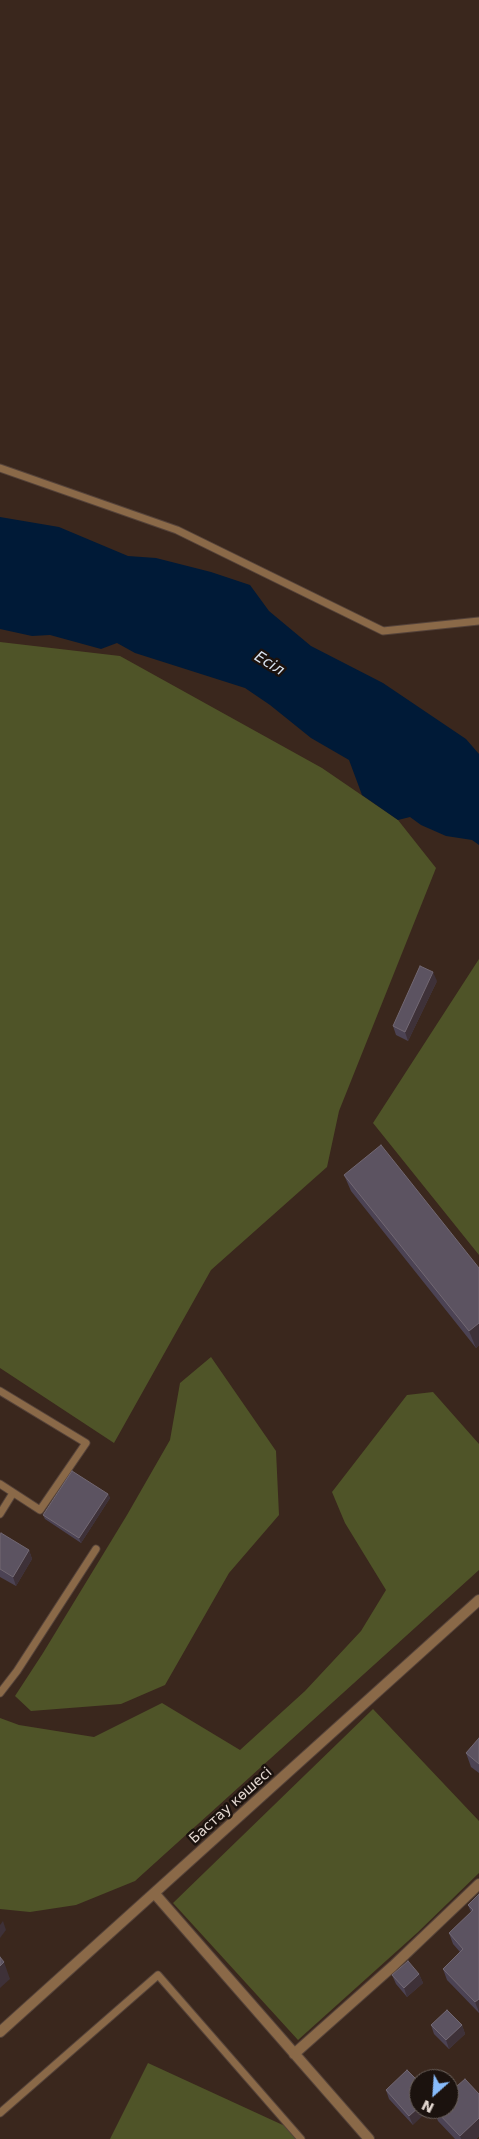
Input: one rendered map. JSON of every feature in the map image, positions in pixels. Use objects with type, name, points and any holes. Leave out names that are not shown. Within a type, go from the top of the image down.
[{"type":"street","name":"Бастау көшесі","points":[[0,2032],[479,1600]]},
{"type":"street","points":[[294,2054],[393,1966],[479,1884]]},
{"type":"street","points":[[155,1894],[369,2139]]},
{"type":"lane","points":[[0,468],[177,530],[384,631],[479,621]]},
{"type":"lane","points":[[0,1391],[86,1443],[40,1510],[0,1484]]},
{"type":"lane","points":[[0,1514],[13,1493]]},
{"type":"lane","points":[[0,1693],[17,1671],[96,1549]]},
{"type":"lane","points":[[0,2113],[158,1975],[301,2139]]},
{"type":"green space","points":[[0,642],[120,656],[322,768],[398,820],[436,868],[339,1111],[327,1167],[211,1270],[114,1443],[0,1368]]},
{"type":"green space","points":[[479,959],[479,1255],[373,1123]]},
{"type":"green space","points":[[211,1357],[276,1451],[279,1515],[229,1573],[165,1685],[121,1704],[31,1711],[15,1696],[127,1515],[170,1440],[180,1383]]},
{"type":"green space","points":[[433,1392],[479,1444],[479,1570],[135,1881],[76,1905],[30,1912],[0,1909],[0,1718],[19,1725],[94,1737],[162,1703],[240,1750],[305,1691],[361,1631],[386,1590],[345,1523],[332,1492],[407,1395]]},
{"type":"green space","points":[[373,1709],[479,1821],[479,1873],[417,1933],[298,2040],[173,1903]]},
{"type":"green space","points":[[148,2063],[298,2132],[295,2139],[110,2139]]},
{"type":"water","name":"Есіл","points":[[0,517],[59,527],[128,556],[156,558],[211,572],[250,585],[269,611],[311,646],[383,683],[466,739],[479,754],[479,845],[472,840],[446,836],[421,825],[410,817],[398,820],[362,795],[349,760],[311,738],[270,705],[245,688],[135,653],[117,643],[101,649],[50,635],[32,636],[0,629]]},
{"type":"building","points":[[420,966],[433,972],[405,1032],[393,1026]]},
{"type":"building","points":[[381,1145],[479,1268],[479,1323],[469,1331],[344,1175]]},
{"type":"building","points":[[72,1471],[108,1494],[79,1538],[43,1515]]},
{"type":"building","points":[[1,1533],[29,1550],[13,1577],[0,1569]]},
{"type":"building","points":[[479,1738],[479,1764],[466,1753]]},
{"type":"building","points":[[479,1894],[479,1999],[475,2002],[443,1969],[463,1949],[449,1933],[473,1910],[468,1905]]},
{"type":"building","points":[[0,1957],[4,1962],[0,1966]]},
{"type":"building","points":[[408,1961],[419,1974],[404,1988],[392,1975]]},
{"type":"building","points":[[447,2010],[462,2025],[446,2040],[431,2025]]},
{"type":"building","points":[[407,2070],[409,2072],[409,2116],[386,2090]]},
{"type":"building","points":[[465,2079],[479,2094],[479,2118],[460,2136],[444,2119],[459,2119],[459,2084]]}]
